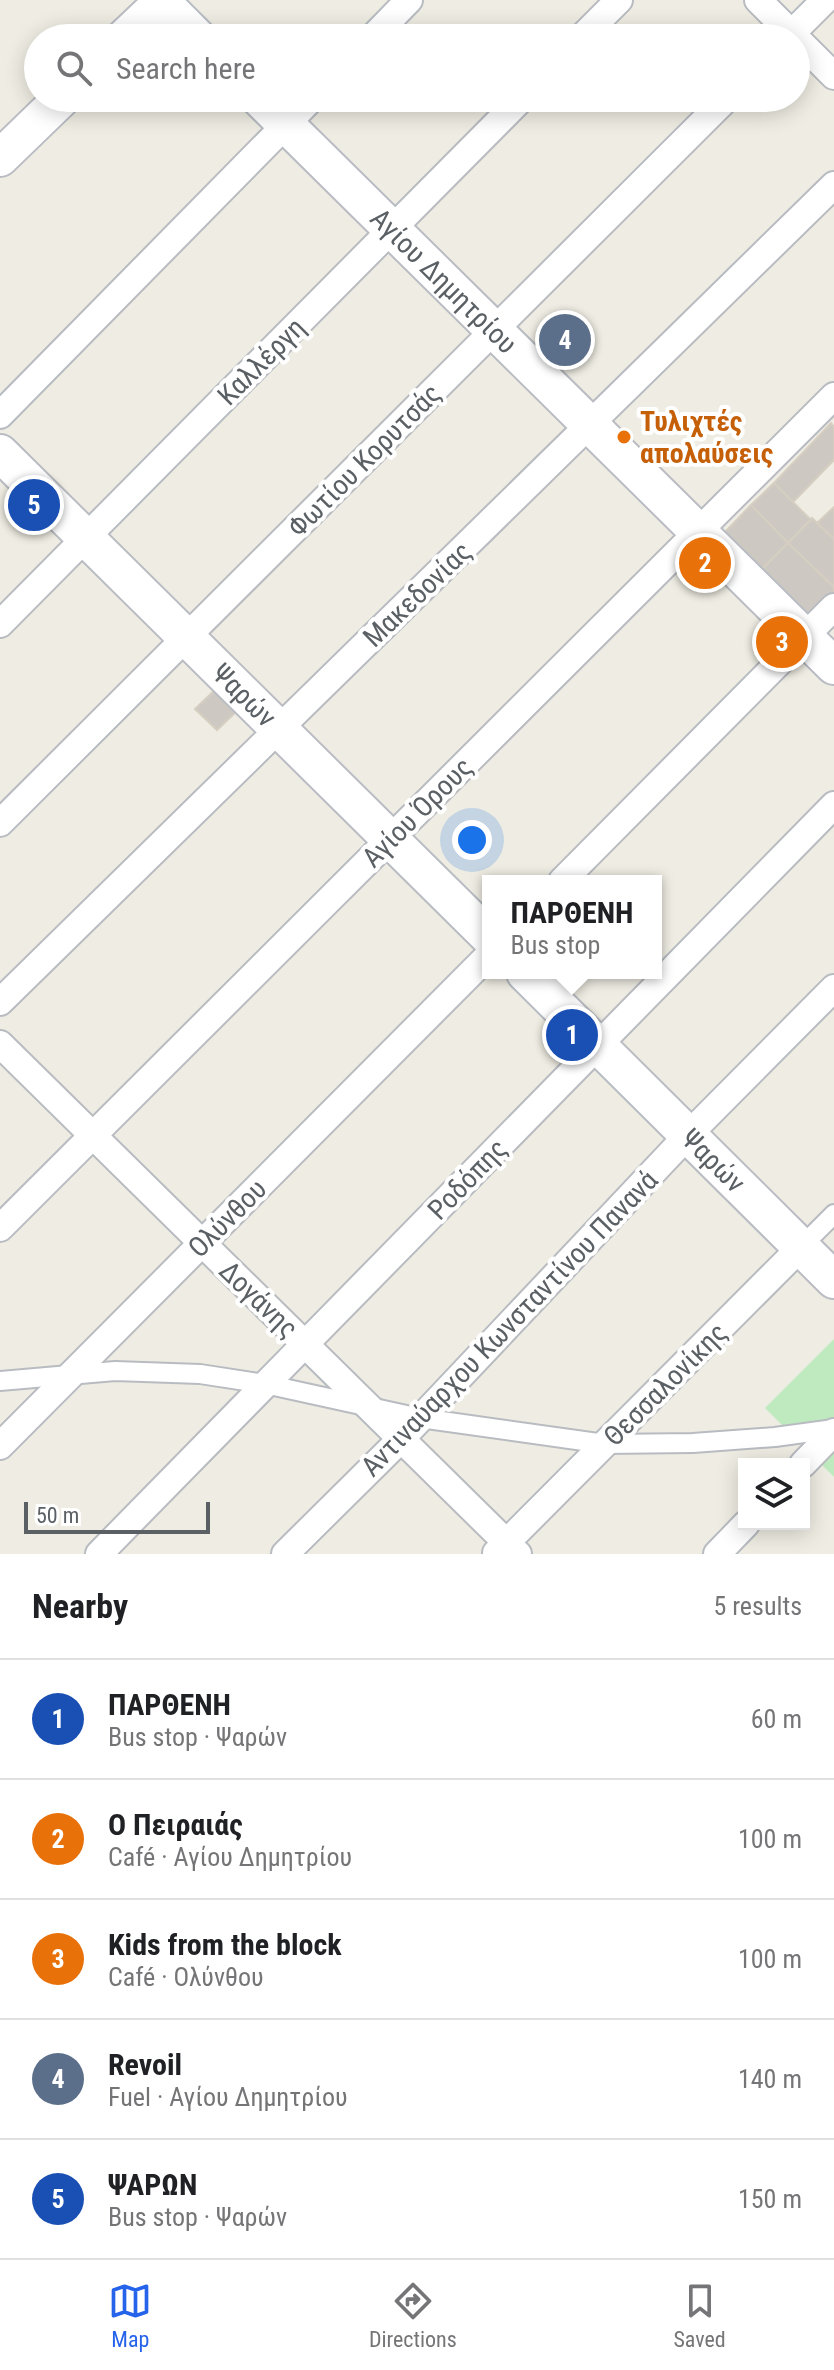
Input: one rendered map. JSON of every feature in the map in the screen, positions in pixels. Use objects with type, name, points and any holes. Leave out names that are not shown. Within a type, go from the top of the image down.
[{"type":"main road","points":[[138,24],[161,1],[184,24]]},
{"type":"main road","points":[[0,158],[48,112]]},
{"type":"main road","name":"Αγίου Δημητρίου","points":[[273,112],[834,666]]},
{"type":"main road","name":"Ψαρών","points":[[0,453],[482,930]]},
{"type":"main road","name":"Ψαρών","points":[[531,979],[834,1280]]},
{"type":"street","points":[[386,24],[409,0]]},
{"type":"street","points":[[595,24],[619,0]]},
{"type":"street","points":[[758,0],[779,24]]},
{"type":"street","points":[[801,24],[825,0]]},
{"type":"street","points":[[810,55],[834,76]]},
{"type":"street","points":[[0,415],[299,112]]},
{"type":"street","name":"Καλλέργη","points":[[0,624],[508,112]]},
{"type":"street","name":"Φωτίου Κορυτσάς","points":[[0,823],[713,112]]},
{"type":"street","name":"Μακεδονίας","points":[[0,1002],[834,185]]},
{"type":"street","name":"Αγίου Όρους","points":[[0,1228],[834,396]]},
{"type":"street","points":[[568,875],[834,607]]},
{"type":"street","name":"Ροδόπης","points":[[99,1554],[834,805]]},
{"type":"street","name":"Ολύνθου","points":[[0,1446],[482,962]]},
{"type":"street","name":"Αντιναύαρχου Κωνσταντίνου Πανανά","points":[[285,1554],[401,1439],[688,1135],[834,988]]},
{"type":"street","name":"Δογάνης","points":[[0,1044],[370,1408],[507,1550]]},
{"type":"street","name":"Θεσσαλονίκης","points":[[507,1550],[605,1444],[834,1214]]},
{"type":"street","points":[[0,1381],[69,1374],[160,1372],[232,1378],[420,1418],[605,1444],[693,1443],[834,1430]]},
{"type":"street","points":[[808,1458],[834,1430]]},
{"type":"street","points":[[717,1554],[740,1530]]},
{"type":"green space","points":[[834,1339],[834,1477],[765,1408]]},
{"type":"building","points":[[574,322],[575,348],[550,349],[549,323]]},
{"type":"building","points":[[831,423],[834,427],[834,460],[793,502],[774,483]]},
{"type":"building","points":[[774,483],[811,520],[788,543],[751,505]]},
{"type":"building","points":[[751,505],[788,543],[760,571],[723,534]]},
{"type":"building","points":[[834,507],[834,539],[817,523]]},
{"type":"building","points":[[812,518],[834,539],[834,587],[788,543]]},
{"type":"building","points":[[788,543],[834,587],[834,594],[810,618],[760,571]]},
{"type":"building","points":[[219,686],[240,708],[217,730],[195,709]]},
{"type":"place","name":"Revoil","points":[[565,340]]},
{"type":"place","name":"Τυλιχτές απολαύσεις","points":[[624,437]]},
{"type":"place","name":"ΨΑΡΩΝ","points":[[34,505]]},
{"type":"place","name":"Ο Πειραιάς","points":[[705,563]]},
{"type":"place","name":"Kids from the block","points":[[782,642]]},
{"type":"place","name":"ΠΑΡΘΕΝΗ","points":[[572,1035]]}]
